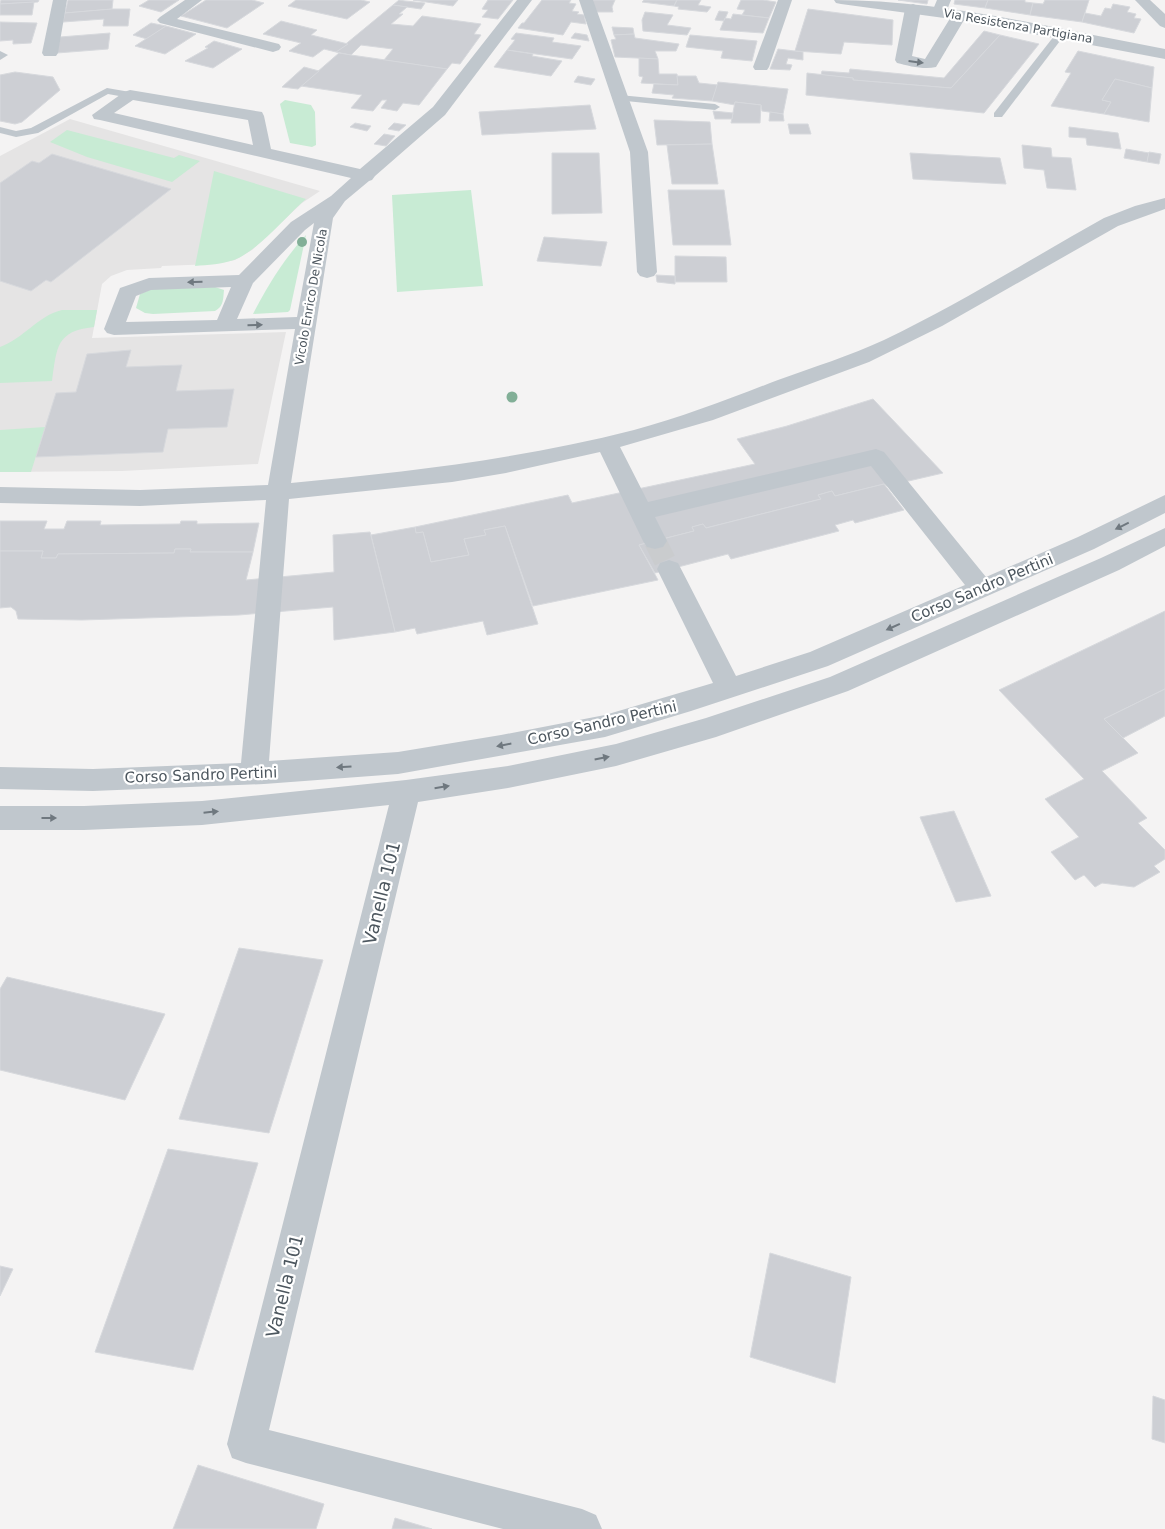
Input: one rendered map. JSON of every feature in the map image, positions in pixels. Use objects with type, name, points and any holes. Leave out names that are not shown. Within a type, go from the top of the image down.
[{"type":"street","points":[[50,53],[60,0]]},
{"type":"street","points":[[195,0],[164,20],[273,47]]},
{"type":"street","name":"Vicolo Enrico De Nicola","points":[[254,773],[278,492],[324,218],[339,198],[439,111],[525,0]]},
{"type":"street","points":[[586,0],[639,152],[647,272]]},
{"type":"street","points":[[761,67],[785,0]]},
{"type":"street","name":"Via Resistenza Partigiana","points":[[841,0],[913,9],[942,6],[959,15],[1165,54]]},
{"type":"street","points":[[1142,0],[1165,23]]},
{"type":"street","points":[[913,9],[903,60],[930,64],[959,15]]},
{"type":"street","points":[[100,115],[130,95],[256,116],[263,153]]},
{"type":"street","points":[[100,115],[366,176]]},
{"type":"street","points":[[224,326],[244,281],[298,226],[339,198]]},
{"type":"street","points":[[0,495],[140,498],[278,492],[452,474],[506,466],[638,436],[705,415],[862,357],[935,322],[1110,222],[1165,203]]},
{"type":"street","points":[[244,281],[138,286],[127,292],[114,329],[306,323]]},
{"type":"street","points":[[606,443],[655,541]]},
{"type":"street","points":[[641,512],[876,457],[981,588]]},
{"type":"street","name":"Corso Sandro Pertini","points":[[0,778],[93,780],[254,773],[398,763],[605,726],[729,689],[819,659],[1086,543],[1165,503]]},
{"type":"street","name":"Corso Sandro Pertini","points":[[0,818],[84,818],[202,813],[406,792],[508,777],[616,755],[706,729],[839,684],[1110,564],[1165,536]]},
{"type":"street","points":[[669,569],[729,689]]},
{"type":"street","name":"Vanella 101","points":[[406,792],[246,1444],[582,1529]]},
{"type":"lane","points":[[998,115],[1061,33]]},
{"type":"lane","points":[[0,130],[16,134],[34,131],[107,91],[130,95]]},
{"type":"lane","points":[[619,98],[715,107]]},
{"type":"lane","points":[[79,106],[100,115]]},
{"type":"shaded area","points":[[70,119],[320,191],[302,203],[252,250],[235,260],[214,264],[162,266],[161,268],[127,270],[111,276],[102,284],[92,338],[286,332],[258,464],[122,471],[0,472],[0,156]]},
{"type":"green space","points":[[285,100],[311,105],[315,112],[316,145],[312,147],[290,143],[280,104]]},
{"type":"green space","points":[[67,130],[174,158],[179,155],[200,161],[172,182],[87,157],[50,142]]},
{"type":"green space","points":[[214,171],[306,199],[253,249],[234,260],[195,266]]},
{"type":"green space","points":[[471,190],[483,286],[397,292],[392,195]]},
{"type":"green space","points":[[306,235],[290,310],[288,312],[253,314],[277,273]]},
{"type":"green space","points":[[215,287],[224,290],[222,305],[215,311],[153,314],[145,313],[136,308],[140,294],[152,289]]},
{"type":"green space","points":[[62,310],[97,310],[94,327],[72,332],[61,343],[57,350],[52,381],[0,383],[0,347],[16,339],[46,317]]},
{"type":"green space","points":[[45,427],[31,472],[0,472],[0,430]]},
{"type":"building","points":[[1,0],[39,0],[38,2],[0,4]]},
{"type":"building","points":[[68,0],[113,0],[112,9],[65,13]]},
{"type":"building","points":[[149,0],[179,0],[161,12],[139,6]]},
{"type":"building","points":[[206,0],[252,0],[264,3],[227,28],[181,16]]},
{"type":"building","points":[[296,0],[361,0],[370,2],[347,19],[288,6]]},
{"type":"building","points":[[399,0],[425,3],[421,9],[393,5]]},
{"type":"building","points":[[413,0],[458,0],[453,6]]},
{"type":"building","points":[[488,0],[513,0],[498,19],[482,17],[488,10],[482,9]]},
{"type":"building","points":[[542,0],[571,0],[569,3],[576,4],[572,11],[584,15],[586,24],[571,22],[563,35],[518,28]]},
{"type":"building","points":[[592,0],[615,0],[612,7],[613,12],[595,12]]},
{"type":"building","points":[[644,0],[677,0],[674,6],[642,2]]},
{"type":"building","points":[[677,0],[701,0],[698,5],[711,7],[707,12],[678,9],[679,7],[674,6]]},
{"type":"building","points":[[741,0],[776,2],[769,18],[742,15],[745,10],[737,9]]},
{"type":"building","points":[[898,0],[928,0],[927,4]]},
{"type":"building","points":[[955,0],[988,0],[985,8],[954,4]]},
{"type":"building","points":[[988,0],[1025,0],[1025,2],[1033,3],[1030,15],[985,8]]},
{"type":"building","points":[[1045,0],[1089,0],[1082,22],[1030,15],[1033,3],[1043,4]]},
{"type":"building","points":[[34,2],[32,15],[0,15],[0,4]]},
{"type":"building","points":[[1113,4],[1130,7],[1127,12],[1136,14],[1134,18],[1141,19],[1134,33],[1082,22],[1085,13],[1101,16],[1105,8],[1111,9]]},
{"type":"building","points":[[393,5],[407,7],[399,14],[403,14],[391,24],[413,26],[422,16],[481,24],[474,34],[481,35],[460,64],[452,63],[447,69],[384,60],[393,49],[361,45],[351,55],[336,52]]},
{"type":"building","points":[[130,9],[128,26],[103,26],[104,19],[63,22],[65,13]]},
{"type":"building","points":[[808,9],[893,20],[892,45],[844,42],[841,54],[795,51]]},
{"type":"building","points":[[719,11],[728,12],[724,21],[715,20]]},
{"type":"building","points":[[645,12],[673,15],[667,25],[691,28],[687,35],[643,31],[642,20]]},
{"type":"building","points":[[733,14],[769,18],[763,33],[720,30],[725,18],[731,19]]},
{"type":"building","points":[[281,21],[317,30],[311,35],[348,44],[336,52],[324,49],[313,57],[289,51],[301,43],[263,34]]},
{"type":"building","points":[[0,22],[37,23],[31,43],[13,44],[13,40],[0,41]]},
{"type":"building","points":[[151,23],[166,26],[147,39],[133,35]]},
{"type":"building","points":[[166,26],[196,34],[165,54],[135,46]]},
{"type":"building","points":[[612,27],[633,28],[634,34],[614,35]]},
{"type":"building","points":[[984,31],[1000,35],[951,88],[853,80],[853,78],[821,75],[822,71],[849,73],[850,69],[944,78]]},
{"type":"building","points":[[110,33],[108,49],[57,53],[60,37]]},
{"type":"building","points":[[516,33],[554,38],[552,42],[581,46],[572,59],[507,50],[515,40],[511,39]]},
{"type":"building","points":[[575,33],[587,35],[589,41],[571,38]]},
{"type":"building","points":[[634,34],[635,38],[679,44],[676,51],[655,51],[658,59],[615,57],[611,40],[616,39],[614,35]]},
{"type":"building","points":[[690,35],[757,41],[752,61],[721,58],[723,51],[686,47]]},
{"type":"building","points":[[1000,35],[1039,44],[984,113],[806,95],[807,73],[853,78],[853,80],[951,88]]},
{"type":"building","points":[[214,41],[242,49],[213,68],[185,61],[208,48],[205,47]]},
{"type":"building","points":[[778,49],[803,52],[803,60],[788,58],[786,64],[792,65],[790,70],[770,69]]},
{"type":"building","points":[[507,50],[562,61],[551,76],[494,67]]},
{"type":"building","points":[[1078,51],[1154,67],[1152,88],[1115,79],[1102,100],[1111,102],[1104,114],[1051,106],[1071,73],[1065,72]]},
{"type":"building","points":[[339,53],[447,69],[419,105],[403,103],[397,111],[381,108],[387,100],[382,100],[373,111],[351,108],[362,95],[301,86]]},
{"type":"building","points":[[639,58],[658,59],[659,74],[677,74],[678,85],[641,83],[643,77],[639,76]]},
{"type":"building","points":[[304,67],[319,71],[298,89],[282,87]]},
{"type":"building","points":[[15,72],[53,77],[60,90],[22,122],[15,124],[0,121],[0,75]]},
{"type":"building","points":[[578,76],[595,79],[591,85],[574,82]]},
{"type":"building","points":[[677,76],[696,76],[699,83],[718,85],[712,101],[672,98],[674,95],[652,93],[654,84],[678,85]]},
{"type":"building","points":[[1115,79],[1152,88],[1149,122],[1104,114],[1111,102],[1102,100]]},
{"type":"building","points":[[718,82],[788,89],[783,114],[762,111],[761,105],[735,102],[735,105],[712,101]]},
{"type":"building","points":[[735,102],[761,105],[760,123],[731,123]]},
{"type":"building","points":[[590,105],[596,129],[482,135],[479,112]]},
{"type":"building","points":[[713,111],[733,113],[732,119],[715,119]]},
{"type":"building","points":[[770,112],[783,114],[784,121],[769,121]]},
{"type":"building","points":[[654,120],[710,122],[712,144],[657,145]]},
{"type":"building","points":[[355,123],[371,126],[367,131],[350,127]]},
{"type":"building","points":[[394,123],[406,125],[399,131],[388,129]]},
{"type":"building","points":[[788,124],[808,124],[811,134],[790,134]]},
{"type":"building","points":[[1069,127],[1118,133],[1121,149],[1087,145],[1086,138],[1069,137]]},
{"type":"building","points":[[384,134],[395,136],[386,146],[374,144]]},
{"type":"building","points":[[712,144],[718,184],[672,184],[667,145]]},
{"type":"building","points":[[1022,145],[1051,148],[1052,157],[1071,158],[1076,190],[1047,188],[1044,170],[1024,168]]},
{"type":"building","points":[[1126,149],[1149,153],[1147,162],[1124,158]]},
{"type":"building","points":[[1149,152],[1161,154],[1159,164],[1147,162]]},
{"type":"building","points":[[552,153],[599,153],[602,213],[552,214]]},
{"type":"building","points":[[910,153],[1000,158],[1006,184],[913,179]]},
{"type":"building","points":[[52,154],[171,189],[51,282],[46,280],[31,291],[0,281],[0,183],[32,161],[39,163]]},
{"type":"building","points":[[668,190],[724,190],[731,245],[673,245]]},
{"type":"building","points":[[544,237],[607,242],[601,266],[537,261]]},
{"type":"building","points":[[675,256],[726,257],[727,282],[675,282]]},
{"type":"building","points":[[656,275],[675,276],[675,284],[657,282]]},
{"type":"building","points":[[131,350],[126,367],[182,365],[176,391],[234,389],[227,427],[168,429],[163,452],[36,457],[56,393],[76,392],[87,354]]},
{"type":"building","points":[[873,399],[943,473],[887,486],[884,484],[835,496],[832,491],[818,495],[821,499],[706,528],[703,524],[692,527],[694,531],[639,545],[658,580],[533,606],[505,526],[484,530],[486,535],[464,539],[469,555],[431,562],[423,532],[416,533],[415,527],[568,495],[572,503],[755,464],[737,439],[787,426]]},
{"type":"building","points":[[884,484],[904,510],[855,523],[853,520],[835,525],[839,531],[731,559],[728,554],[655,573],[639,545],[694,531],[692,527],[703,524],[706,528],[821,499],[818,495],[832,491],[835,496]]},
{"type":"building","points":[[0,521],[47,521],[44,529],[64,529],[67,521],[101,521],[100,525],[180,524],[181,521],[197,521],[197,524],[259,523],[253,552],[190,552],[191,549],[175,549],[174,553],[58,554],[56,558],[41,558],[43,551],[0,551]]},
{"type":"building","points":[[505,526],[538,624],[487,635],[483,621],[417,634],[415,628],[395,632],[371,535],[415,527],[416,533],[423,532],[431,562],[469,555],[464,539],[486,535],[484,530]]},
{"type":"building","points":[[370,532],[395,632],[334,640],[333,607],[239,615],[82,620],[18,619],[16,611],[11,607],[0,608],[0,551],[43,551],[41,558],[56,558],[58,554],[174,553],[175,549],[191,549],[190,552],[253,552],[246,580],[334,572],[333,535]]},
{"type":"building","points":[[1165,611],[1165,689],[1104,719],[1138,753],[1102,771],[1147,818],[1138,823],[1165,850],[1165,859],[1154,866],[1160,872],[1134,887],[1102,883],[1095,887],[1084,875],[1075,880],[1051,852],[1079,837],[1045,799],[1084,779],[999,690]]},
{"type":"building","points":[[1165,689],[1165,716],[1123,738],[1104,719]]},
{"type":"building","points":[[954,811],[991,896],[956,902],[920,817]]},
{"type":"building","points":[[239,948],[323,960],[269,1133],[179,1119]]},
{"type":"building","points":[[7,977],[165,1014],[125,1100],[0,1070],[0,989]]},
{"type":"building","points":[[168,1149],[258,1163],[193,1370],[95,1352]]},
{"type":"building","points":[[770,1253],[851,1277],[835,1383],[750,1357]]},
{"type":"building","points":[[0,1266],[13,1269],[0,1296]]},
{"type":"building","points":[[1153,1396],[1165,1400],[1165,1443],[1152,1439]]},
{"type":"building","points":[[198,1465],[324,1504],[316,1529],[173,1529]]},
{"type":"building","points":[[395,1518],[432,1529],[392,1529]]},
{"type":"tunnel","points":[[655,541],[669,569]]}]
